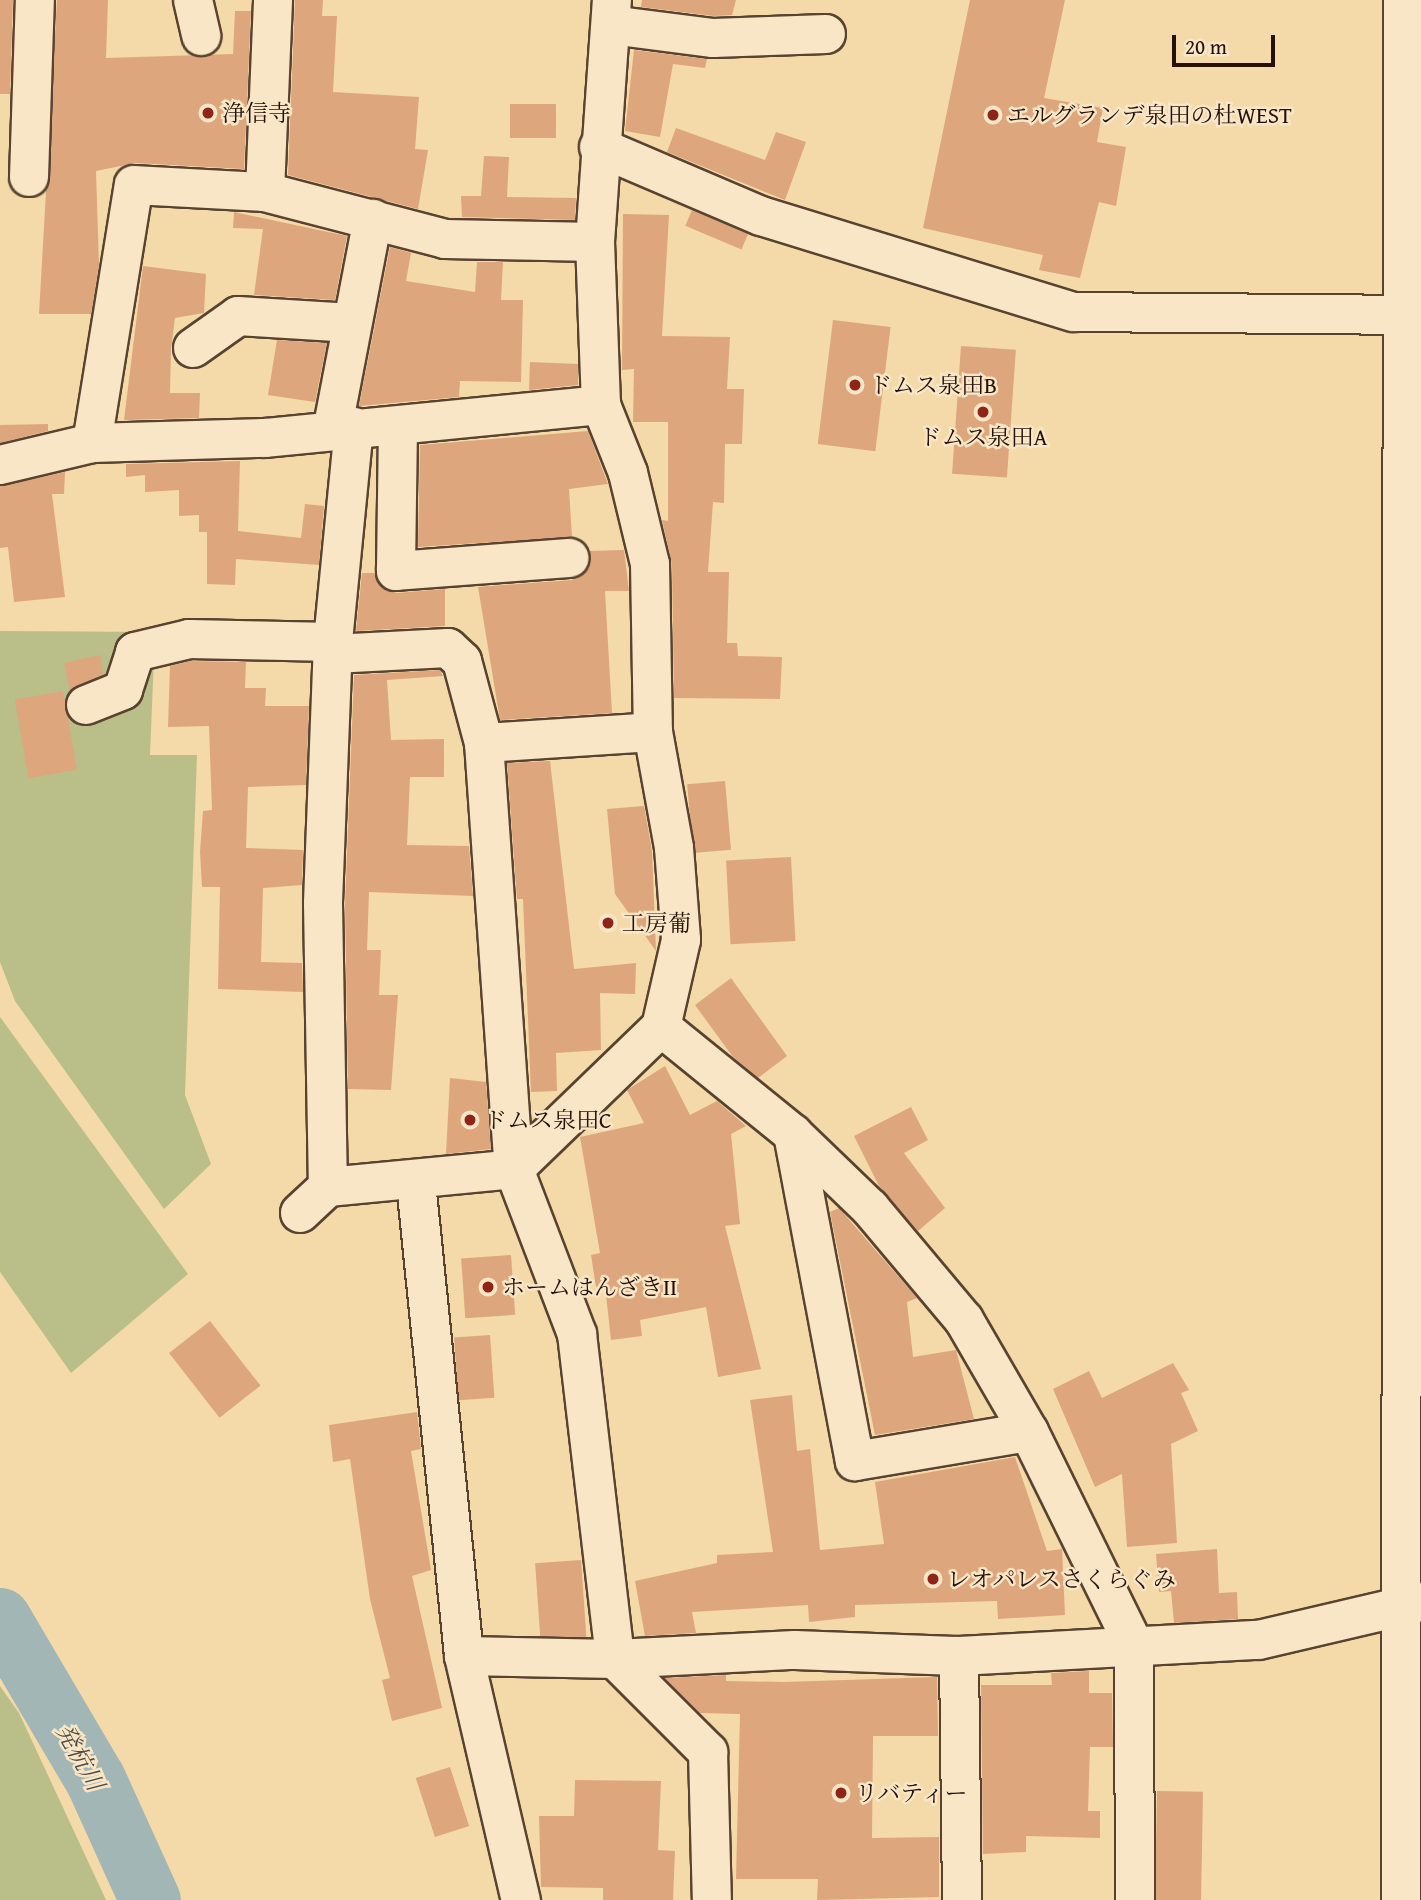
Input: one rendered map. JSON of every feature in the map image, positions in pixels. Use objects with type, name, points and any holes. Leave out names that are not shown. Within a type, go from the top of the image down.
[{"type":"street","points":[[29,177],[36,0]]},
{"type":"street","points":[[264,192],[273,0]]},
{"type":"street","points":[[1401,1900],[1413,1604],[1414,315],[1403,0]]},
{"type":"street","points":[[300,1213],[328,1187],[416,1183],[514,1169],[661,1027],[681,940],[674,848],[653,732],[650,564],[628,473],[601,405],[595,242],[599,147],[612,12],[713,38],[826,34]]},
{"type":"street","points":[[599,147],[761,216],[1074,312],[1414,315]]},
{"type":"street","points":[[92,443],[134,185],[264,192],[445,239],[595,242]]},
{"type":"street","points":[[328,1187],[323,904],[333,648],[352,323],[373,219]]},
{"type":"street","points":[[193,348],[238,316],[352,323]]},
{"type":"street","points":[[0,465],[92,443],[265,438],[344,427],[398,426],[601,405]]},
{"type":"street","points":[[398,426],[396,571],[569,558]]},
{"type":"street","points":[[86,705],[123,690],[135,652],[189,639],[333,648],[448,648],[462,661],[484,743],[514,1169],[577,1334],[615,1659],[708,1752],[712,1900]]},
{"type":"street","points":[[484,743],[653,732]]},
{"type":"street","points":[[661,1027],[793,1134],[870,1208],[964,1320],[1030,1432],[1134,1645],[1135,1900]]},
{"type":"street","points":[[793,1134],[855,1461],[1030,1432]]},
{"type":"street","points":[[416,1183],[464,1656],[521,1900]]},
{"type":"street","points":[[464,1656],[615,1659],[795,1650],[958,1656],[1259,1640],[1413,1604]]},
{"type":"street","points":[[958,1656],[962,1900]]},
{"type":"green space","points":[[0,631],[155,632],[150,755],[197,755],[185,1095],[211,1164],[164,1209],[15,1001],[0,962]]},
{"type":"green space","points":[[0,1017],[188,1274],[71,1373],[0,1272]]},
{"type":"green space","points":[[0,1686],[19,1713],[106,1900],[0,1900]]},
{"type":"building","points":[[0,0],[13,0],[10,94],[0,94]]},
{"type":"building","points":[[57,0],[108,0],[106,58],[233,54],[235,11],[251,11],[244,169],[135,163],[96,171],[99,265],[91,314],[39,314]]},
{"type":"building","points":[[295,0],[323,0],[322,16],[337,16],[333,92],[419,97],[415,149],[428,150],[418,209],[288,175]]},
{"type":"building","points":[[642,0],[736,0],[732,15],[714,16],[641,7]]},
{"type":"building","name":"エルグランデ泉田の杜WEST","points":[[970,0],[1065,0],[1044,98],[1103,108],[1097,142],[1126,147],[1116,206],[1099,202],[1080,278],[1039,270],[1043,255],[923,228]]},
{"type":"building","points":[[634,50],[707,59],[705,68],[673,64],[660,137],[625,131]]},
{"type":"building","points":[[510,104],[556,104],[556,138],[510,138]]},
{"type":"building","points":[[676,128],[765,160],[776,132],[806,142],[785,200],[667,152]]},
{"type":"building","points":[[484,156],[509,157],[507,197],[576,198],[575,220],[462,217],[461,196],[481,196]]},
{"type":"building","points":[[692,210],[748,234],[742,249],[685,226]]},
{"type":"building","points":[[234,212],[347,236],[335,300],[254,295],[263,229],[233,228]]},
{"type":"building","points":[[623,214],[669,215],[662,336],[730,337],[727,389],[744,389],[742,444],[725,444],[724,503],[713,502],[708,572],[729,572],[727,643],[737,643],[738,656],[782,657],[780,699],[674,698],[672,564],[662,520],[668,521],[668,422],[633,422],[634,369],[622,370]]},
{"type":"building","points":[[390,247],[411,253],[406,281],[475,292],[477,262],[503,262],[501,300],[523,300],[521,382],[460,381],[459,397],[359,406]]},
{"type":"building","points":[[143,266],[206,274],[204,313],[175,318],[171,349],[170,393],[200,393],[199,418],[124,420]]},
{"type":"building","name":"ドムス泉田B","points":[[833,320],[891,327],[875,451],[818,444]]},
{"type":"building","points":[[277,340],[327,343],[315,402],[268,395]]},
{"type":"building","name":"ドムス泉田A","points":[[961,346],[1016,350],[1007,478],[952,474]]},
{"type":"building","points":[[530,362],[578,364],[578,385],[529,390]]},
{"type":"building","points":[[48,424],[48,431],[0,443],[0,425]]},
{"type":"building","points":[[588,431],[608,484],[569,489],[572,537],[418,547],[420,445]]},
{"type":"building","points":[[240,461],[238,531],[301,538],[305,504],[324,506],[319,565],[236,559],[235,585],[207,584],[207,532],[199,532],[199,515],[179,516],[179,490],[145,492],[145,475],[126,477],[126,464]]},
{"type":"building","points":[[65,472],[64,494],[52,494],[65,597],[14,602],[8,547],[0,548],[0,486]]},
{"type":"building","points":[[624,550],[629,591],[605,591],[612,713],[500,720],[478,587],[572,580],[589,568],[590,551]]},
{"type":"building","points":[[362,573],[375,573],[385,590],[397,593],[445,589],[445,626],[356,631]]},
{"type":"building","points":[[100,655],[103,674],[70,691],[64,663]]},
{"type":"building","points":[[191,661],[246,662],[245,688],[266,688],[265,706],[309,706],[306,785],[248,787],[246,848],[303,850],[302,885],[263,888],[261,962],[302,963],[303,992],[218,989],[220,887],[202,887],[200,852],[203,811],[212,810],[209,726],[168,727],[170,666]]},
{"type":"building","points":[[440,670],[443,676],[387,680],[391,740],[444,739],[444,777],[410,777],[407,845],[469,846],[473,896],[369,892],[367,950],[381,950],[379,995],[398,995],[391,1090],[348,1089],[345,904],[354,675]]},
{"type":"building","points":[[63,691],[77,770],[29,778],[15,700]]},
{"type":"building","points":[[550,761],[574,969],[636,963],[635,994],[600,993],[601,1050],[556,1053],[557,1091],[531,1092],[523,899],[517,899],[507,763]]},
{"type":"building","points":[[725,781],[731,850],[693,853],[687,784]]},
{"type":"building","points":[[644,806],[652,851],[656,951],[615,894],[607,809]]},
{"type":"building","points":[[791,857],[795,941],[730,944],[726,860]]},
{"type":"building","points":[[731,978],[787,1056],[758,1078],[733,1057],[695,1005]]},
{"type":"building","points":[[665,1066],[690,1115],[717,1101],[746,1126],[731,1134],[740,1224],[725,1226],[761,1369],[718,1377],[706,1307],[640,1320],[642,1336],[611,1340],[605,1286],[596,1287],[591,1255],[600,1253],[580,1137],[644,1123],[627,1090]]},
{"type":"building","name":"ドムス泉田C","points":[[450,1078],[486,1082],[491,1149],[446,1154]]},
{"type":"building","points":[[911,1107],[928,1140],[904,1153],[945,1208],[918,1231],[879,1186],[854,1136]]},
{"type":"building","points":[[839,1208],[917,1298],[907,1302],[913,1357],[956,1350],[974,1419],[875,1435],[830,1212]]},
{"type":"building","name":"ホームはんざきⅡ","points":[[511,1255],[515,1315],[465,1318],[461,1258]]},
{"type":"building","points":[[210,1321],[260,1386],[220,1418],[169,1353]]},
{"type":"building","points":[[490,1335],[494,1398],[458,1400],[454,1338]]},
{"type":"building","points":[[1173,1363],[1189,1390],[1181,1393],[1198,1431],[1171,1444],[1177,1543],[1127,1547],[1122,1474],[1095,1487],[1053,1389],[1089,1371],[1102,1398]]},
{"type":"building","points":[[792,1395],[797,1451],[810,1449],[820,1550],[884,1544],[875,1482],[1015,1457],[1047,1551],[1062,1549],[1065,1615],[998,1619],[997,1601],[855,1605],[855,1617],[809,1622],[808,1605],[692,1612],[696,1633],[645,1636],[635,1581],[717,1563],[717,1555],[773,1552],[750,1400]]},
{"type":"building","points":[[417,1412],[421,1449],[411,1451],[431,1570],[412,1576],[442,1708],[392,1721],[382,1680],[390,1678],[370,1599],[350,1459],[333,1462],[329,1425]]},
{"type":"building","points":[[1217,1549],[1219,1593],[1237,1592],[1238,1619],[1174,1623],[1171,1591],[1159,1592],[1156,1554]]},
{"type":"building","points":[[581,1560],[586,1637],[540,1640],[535,1563]]},
{"type":"building","points":[[1089,1671],[1089,1693],[1112,1693],[1113,1747],[1090,1747],[1088,1811],[1100,1811],[1100,1838],[1026,1836],[1026,1852],[983,1854],[981,1685],[1052,1685],[1051,1673]]},
{"type":"building","points":[[726,1675],[726,1681],[784,1682],[937,1677],[938,1736],[873,1736],[872,1838],[939,1837],[939,1897],[817,1900],[818,1879],[736,1879],[740,1714],[700,1713],[665,1678]]},
{"type":"building","points":[[450,1767],[469,1826],[435,1837],[416,1778]]},
{"type":"building","points":[[575,1780],[661,1781],[658,1850],[675,1851],[673,1900],[603,1900],[603,1888],[541,1887],[539,1816],[574,1816]]},
{"type":"building","points":[[1157,1791],[1203,1792],[1201,1900],[1155,1900]]},
{"type":"waterway","name":"発杭川","points":[[0,1618],[95,1779],[150,1900]]},
{"type":"place","name":"浄信寺","points":[[208,113]]},
{"type":"place","name":"エルグランデ泉田の杜WEST","points":[[993,115]]},
{"type":"place","name":"ドムス泉田B","points":[[855,385]]},
{"type":"place","name":"ドムス泉田A","points":[[983,412]]},
{"type":"place","name":"工房葡","points":[[608,923]]},
{"type":"place","name":"ドムス泉田C","points":[[470,1120]]},
{"type":"place","name":"ホームはんざきⅡ","points":[[488,1287]]},
{"type":"place","name":"レオパレスさくらぐみ","points":[[933,1579]]},
{"type":"place","name":"リバティー","points":[[841,1793]]}]
